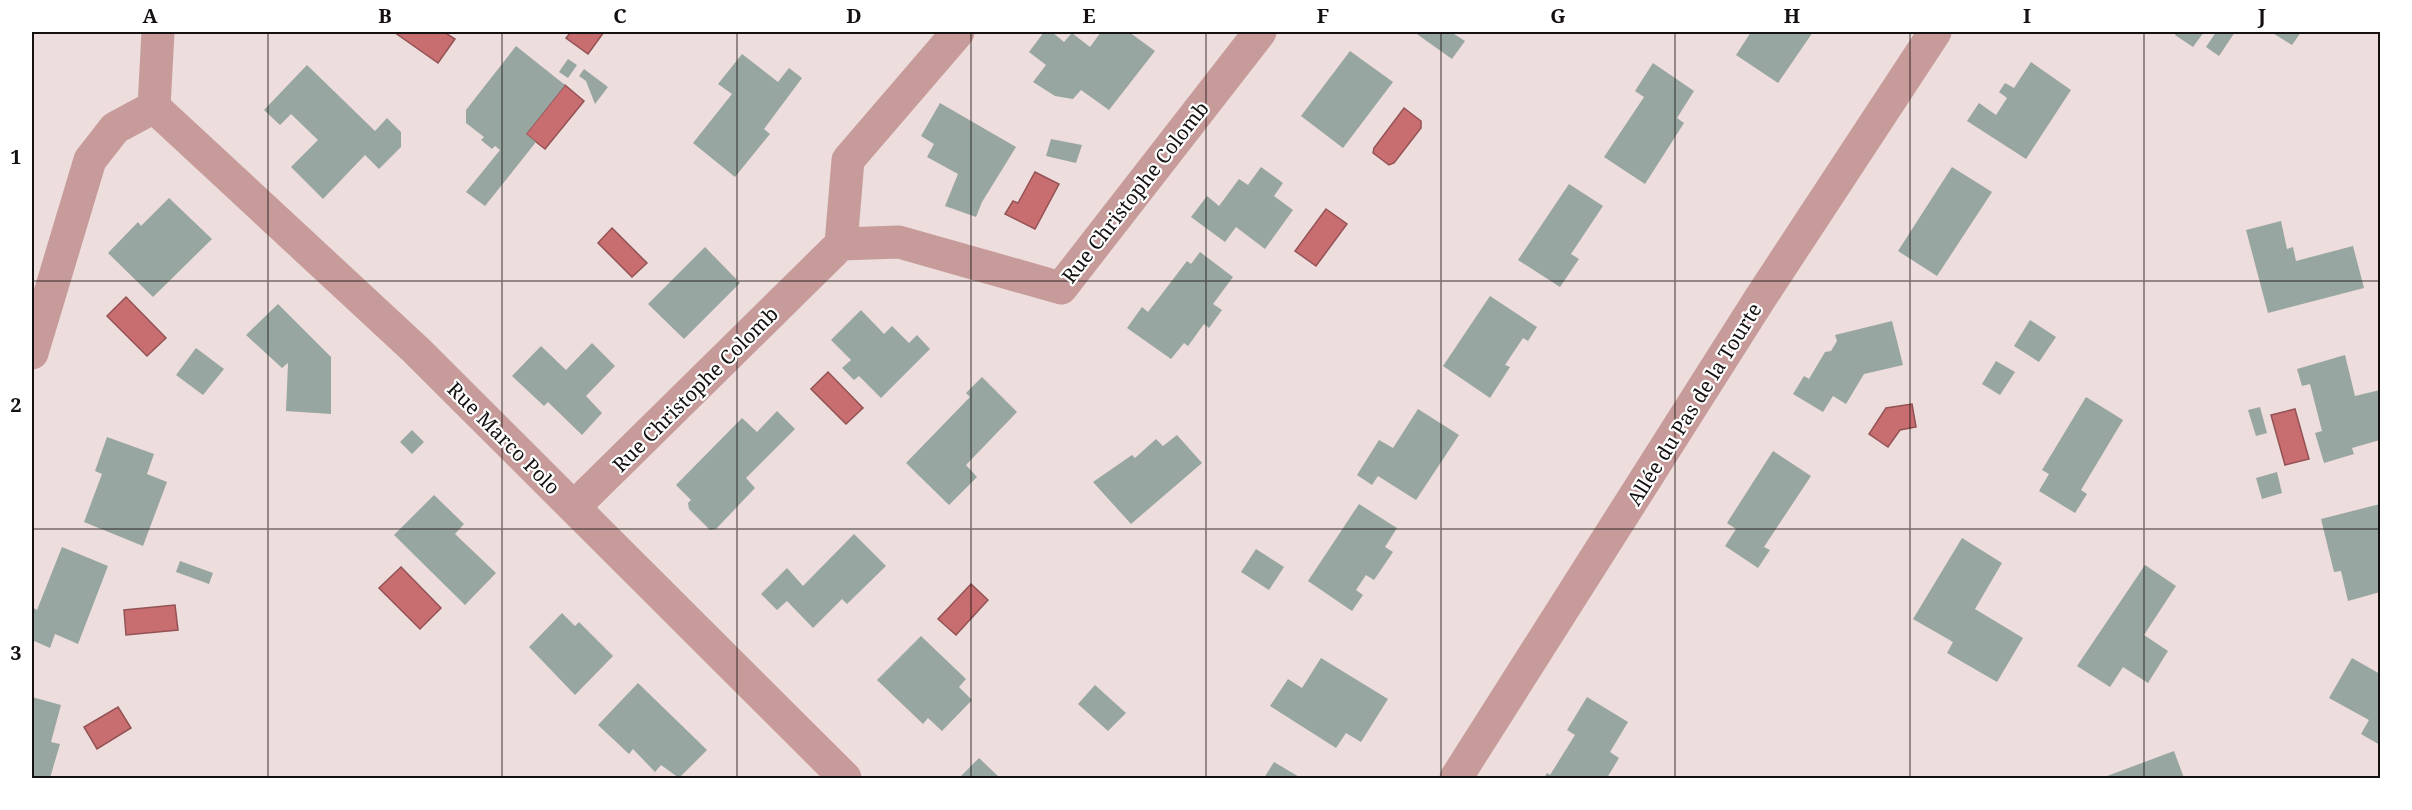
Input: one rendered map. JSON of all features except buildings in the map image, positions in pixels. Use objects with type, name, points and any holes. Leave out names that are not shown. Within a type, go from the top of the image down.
[{"type":"street","points":[[32,353],[90,160],[115,128],[154,107],[158,32]]},
{"type":"street","points":[[842,244],[848,160],[958,32]]},
{"type":"street","name":"Rue Christophe Colomb","points":[[574,507],[842,244],[900,242],[1061,288],[1260,32]]},
{"type":"street","name":"Allée du Pas de la Tourte","points":[[1456,778],[1761,297],[1935,32]]},
{"type":"street","name":"Rue Marco Polo","points":[[154,107],[417,350],[845,778]]},
{"type":"shaded area","points":[[394,32],[444,32],[455,39],[438,63]]},
{"type":"shaded area","points":[[571,32],[604,32],[588,54],[566,38]]},
{"type":"shaded area","points":[[565,85],[584,101],[545,149],[526,134]]},
{"type":"shaded area","points":[[1404,108],[1421,121],[1421,128],[1394,163],[1389,165],[1373,153],[1374,148]]},
{"type":"shaded area","points":[[1035,172],[1059,184],[1035,229],[1005,214],[1013,201],[1018,203]]},
{"type":"shaded area","points":[[1326,209],[1347,224],[1316,266],[1295,251]]},
{"type":"shaded area","points":[[612,228],[647,263],[632,277],[598,243]]},
{"type":"shaded area","points":[[126,297],[166,338],[147,356],[107,316]]},
{"type":"shaded area","points":[[828,372],[863,408],[846,424],[811,389]]},
{"type":"shaded area","points":[[1912,404],[1916,427],[1900,430],[1888,447],[1869,434],[1886,408]]},
{"type":"shaded area","points":[[2295,409],[2309,459],[2285,465],[2271,415]]},
{"type":"shaded area","points":[[401,567],[441,608],[420,629],[379,588]]},
{"type":"shaded area","points":[[971,584],[988,600],[956,635],[938,619]]},
{"type":"shaded area","points":[[175,605],[178,630],[126,635],[124,610]]},
{"type":"shaded area","points":[[118,707],[131,728],[97,749],[84,727]]}]
